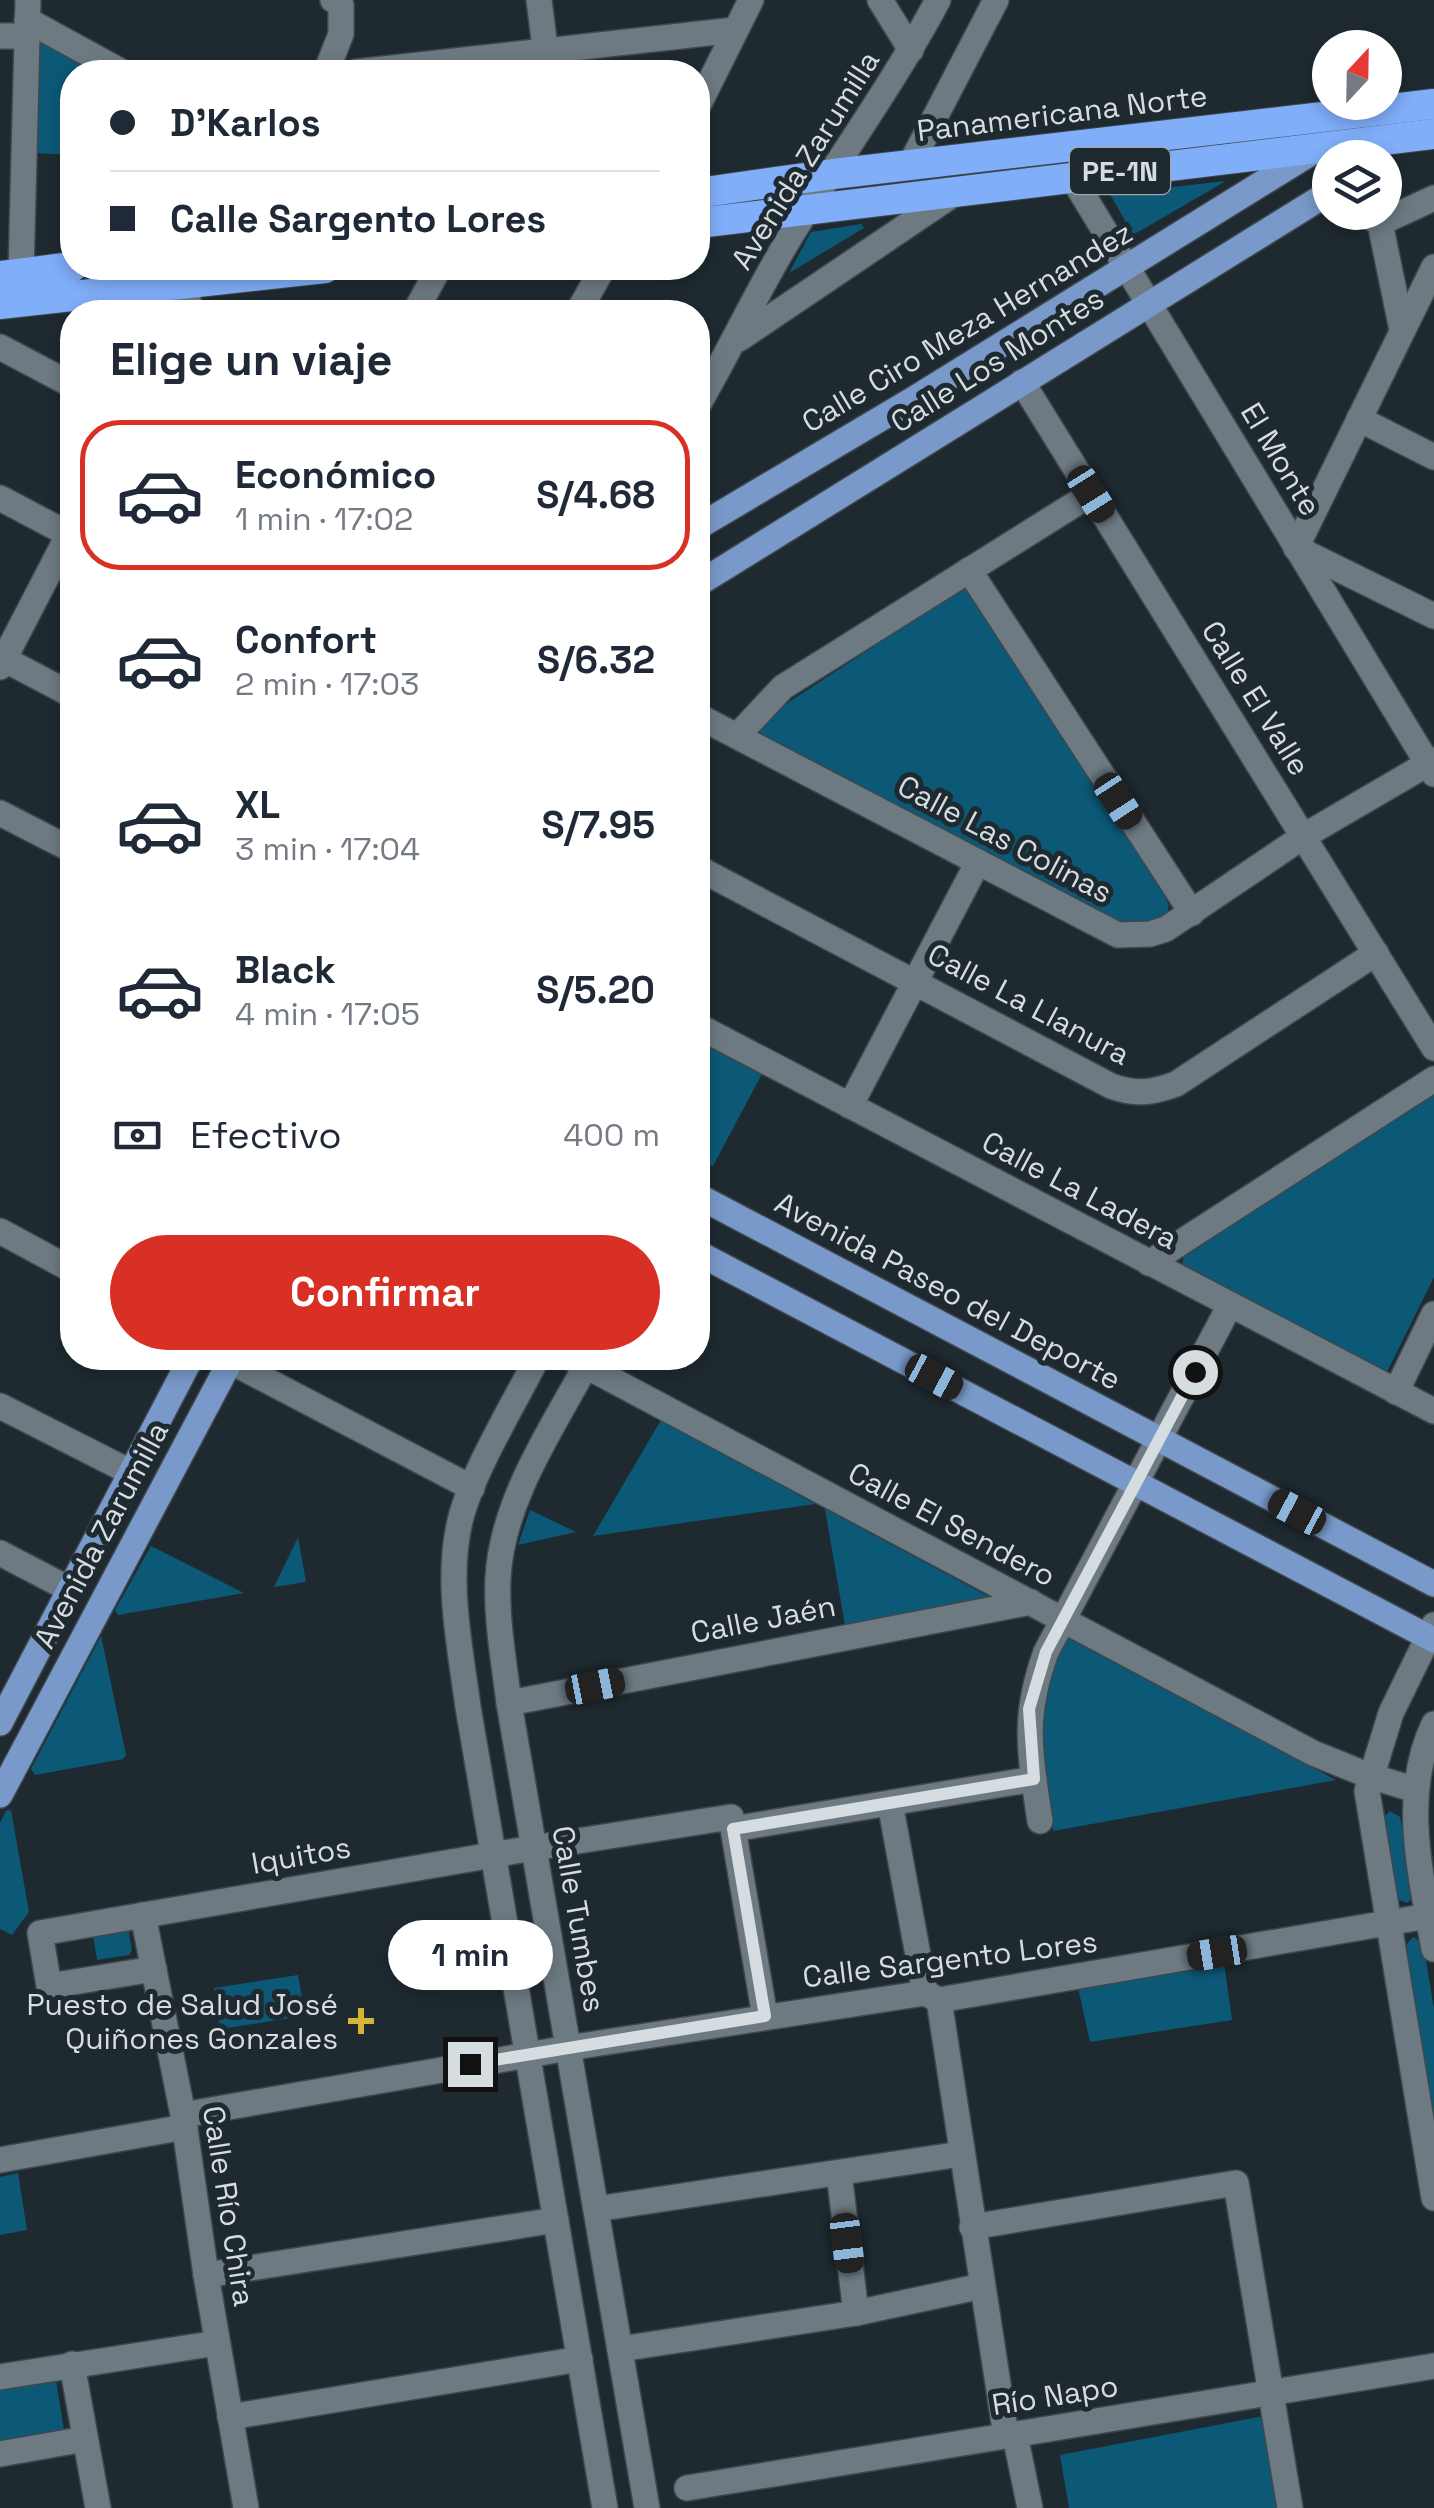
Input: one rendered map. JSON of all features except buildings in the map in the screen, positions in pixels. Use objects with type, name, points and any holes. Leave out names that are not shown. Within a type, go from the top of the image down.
[{"type":"highway","name":"Panamericana Norte","points":[[710,191],[1434,104]]},
{"type":"highway","name":"PE-1N","points":[[1385,140],[1427,135]]},
{"type":"highway","name":"PE-1N","points":[[710,221],[1312,149]]},
{"type":"highway","points":[[11,274],[60,268]]},
{"type":"highway","points":[[206,300],[281,280]]},
{"type":"highway","points":[[0,304],[60,304]]},
{"type":"main road","points":[[1402,149],[1427,135]]},
{"type":"main road","name":"Calle Ciro Meza Hernandez","points":[[710,520],[1312,152]]},
{"type":"main road","name":"Calle Los Montes","points":[[710,577],[1312,203]]},
{"type":"main road","name":"Avenida Paseo del Deporte","points":[[710,1202],[1434,1584]]},
{"type":"main road","points":[[710,1259],[1432,1634]]},
{"type":"main road","name":"Avenida Zarumilla","points":[[0,1722],[185,1370]]},
{"type":"main road","name":"Avenida Zarumilla","points":[[0,1795],[222,1370]]},
{"type":"street","points":[[539,0],[547,60]]},
{"type":"street","points":[[710,82],[750,0]]},
{"type":"street","points":[[880,0],[911,50]]},
{"type":"street","name":"Avenida Zarumilla","points":[[710,385],[807,209],[911,50],[938,0]]},
{"type":"street","points":[[909,166],[996,0]]},
{"type":"street","points":[[331,60],[341,34],[337,2]]},
{"type":"street","points":[[0,36],[27,19]]},
{"type":"street","points":[[27,19],[100,60]]},
{"type":"street","points":[[11,274],[27,19]]},
{"type":"street","points":[[559,60],[736,30]]},
{"type":"street","name":"El Monte","points":[[1072,177],[1432,766]]},
{"type":"street","points":[[734,342],[958,191]]},
{"type":"street","points":[[1402,208],[1434,198]]},
{"type":"street","points":[[1373,230],[1402,330]]},
{"type":"street","points":[[1434,267],[1296,548],[1434,616]]},
{"type":"street","points":[[0,347],[60,379]]},
{"type":"street","name":"Calle El Valle","points":[[1022,382],[1434,1048]]},
{"type":"street","points":[[1359,419],[1434,456]]},
{"type":"street","points":[[737,736],[784,687],[1091,494]]},
{"type":"street","points":[[0,498],[60,527]]},
{"type":"street","points":[[60,555],[1,661],[60,689]]},
{"type":"street","points":[[969,570],[1192,913]]},
{"type":"street","name":"Calle Las Colinas","points":[[710,722],[1118,935],[1150,934],[1192,913],[1304,836],[1432,766]]},
{"type":"street","points":[[0,813],[60,844]]},
{"type":"street","points":[[850,1106],[978,862]]},
{"type":"street","name":"Calle La Llanura","points":[[710,874],[1130,1093],[1151,1093],[1176,1084],[1376,953]]},
{"type":"street","name":"Calle La Ladera","points":[[710,1032],[1434,1411]]},
{"type":"street","points":[[1149,1263],[1434,1078]]},
{"type":"street","points":[[0,1232],[60,1264]]},
{"type":"street","points":[[1040,1821],[1029,1709],[1046,1652],[1230,1305]]},
{"type":"street","points":[[1396,1392],[1434,1314]]},
{"type":"street","points":[[249,1370],[472,1488]]},
{"type":"street","points":[[531,1370],[461,1516],[456,1550],[456,1615],[468,1707],[605,2508]]},
{"type":"street","name":"Calle Tumbes","points":[[577,1370],[508,1521],[498,1581],[509,1702],[647,2508]]},
{"type":"street","name":"Calle El Sendero","points":[[601,1370],[1313,1753],[1416,1790]]},
{"type":"street","points":[[0,1406],[132,1473]]},
{"type":"street","points":[[0,1553],[70,1589]]},
{"type":"street","name":"Calle Jaén","points":[[509,1702],[1031,1602]]},
{"type":"street","points":[[1432,1634],[1391,1713],[1367,1791],[1434,2198]]},
{"type":"street","points":[[1434,1724],[1422,1753],[1415,1824],[1434,1949]]},
{"type":"street","name":"Iquitos","points":[[154,1969],[49,1986],[40,1933],[495,1854],[890,1803],[1034,1779]]},
{"type":"street","points":[[890,1803],[932,1996],[1011,2435],[1030,2508]]},
{"type":"street","points":[[732,1823],[765,2016]]},
{"type":"street","name":"Calle Río Chira","points":[[143,1916],[184,2121],[246,2508]]},
{"type":"street","name":"Calle Sargento Lores","points":[[0,2160],[529,2054],[765,2016],[932,1996],[1428,1916]]},
{"type":"street","points":[[596,2210],[961,2154]]},
{"type":"street","points":[[838,2173],[856,2313]]},
{"type":"street","points":[[972,2227],[1236,2183],[1290,2508]]},
{"type":"street","points":[[206,2275],[556,2220]]},
{"type":"street","points":[[620,2349],[856,2313],[982,2286]]},
{"type":"street","points":[[0,2376],[217,2343]]},
{"type":"street","points":[[230,2417],[580,2359]]},
{"type":"street","points":[[72,2364],[98,2508]]},
{"type":"street","name":"Río Napo","points":[[687,2488],[1434,2366]]},
{"type":"street","points":[[0,2454],[85,2439]]},
{"type":"shaded area","points":[[44,41],[79,60],[60,60],[60,154],[34,153],[35,49]]},
{"type":"shaded area","points":[[1226,181],[1133,235],[1110,194]]},
{"type":"shaded area","points":[[861,224],[864,228],[789,273],[811,232]]},
{"type":"shaded area","points":[[966,586],[1160,883],[1169,906],[1166,916],[1156,921],[1118,924],[757,731],[763,719]]},
{"type":"shaded area","points":[[710,1043],[763,1072],[713,1166],[710,1164]]},
{"type":"shaded area","points":[[1434,1095],[1434,1277],[1385,1376],[1182,1266],[1184,1254]]},
{"type":"shaded area","points":[[661,1420],[815,1504],[593,1536]]},
{"type":"shaded area","points":[[825,1509],[1008,1607],[847,1637]]},
{"type":"shaded area","points":[[530,1510],[576,1532],[518,1545]]},
{"type":"shaded area","points":[[298,1537],[306,1582],[274,1587]]},
{"type":"shaded area","points":[[151,1546],[244,1593],[118,1615],[115,1610]]},
{"type":"shaded area","points":[[1062,1635],[1336,1780],[1053,1831],[1036,1716]]},
{"type":"shaded area","points":[[101,1636],[126,1755],[123,1759],[35,1775],[31,1769]]},
{"type":"shaded area","points":[[11,1810],[29,1912],[12,1935],[0,1929],[0,1823],[6,1811]]},
{"type":"shaded area","points":[[1390,1811],[1400,1817],[1415,1896],[1407,1903],[1397,1899],[1382,1819]]},
{"type":"shaded area","points":[[128,1928],[132,1950],[129,1955],[97,1960],[93,1935]]},
{"type":"shaded area","points":[[1413,1937],[1423,1943],[1434,2009],[1434,2118],[1405,1946]]},
{"type":"shaded area","points":[[1223,1955],[1232,2020],[1090,2042],[1077,1983]]},
{"type":"shaded area","points":[[298,1975],[305,2016],[220,2029],[214,1988]]},
{"type":"shaded area","points":[[18,2173],[27,2230],[0,2235],[0,2177]]},
{"type":"shaded area","points":[[55,2374],[65,2436],[0,2448],[0,2383]]},
{"type":"shaded area","points":[[1269,2415],[1282,2508],[1069,2508],[1060,2455]]},
{"type":"place","name":"Puesto de Salud José Quiñones Gonzales","points":[[361,2021]]},
{"type":"route","points":[[470,2064],[765,2016],[733,1829],[1034,1779],[1029,1709],[1046,1652],[1195,1372]]}]
